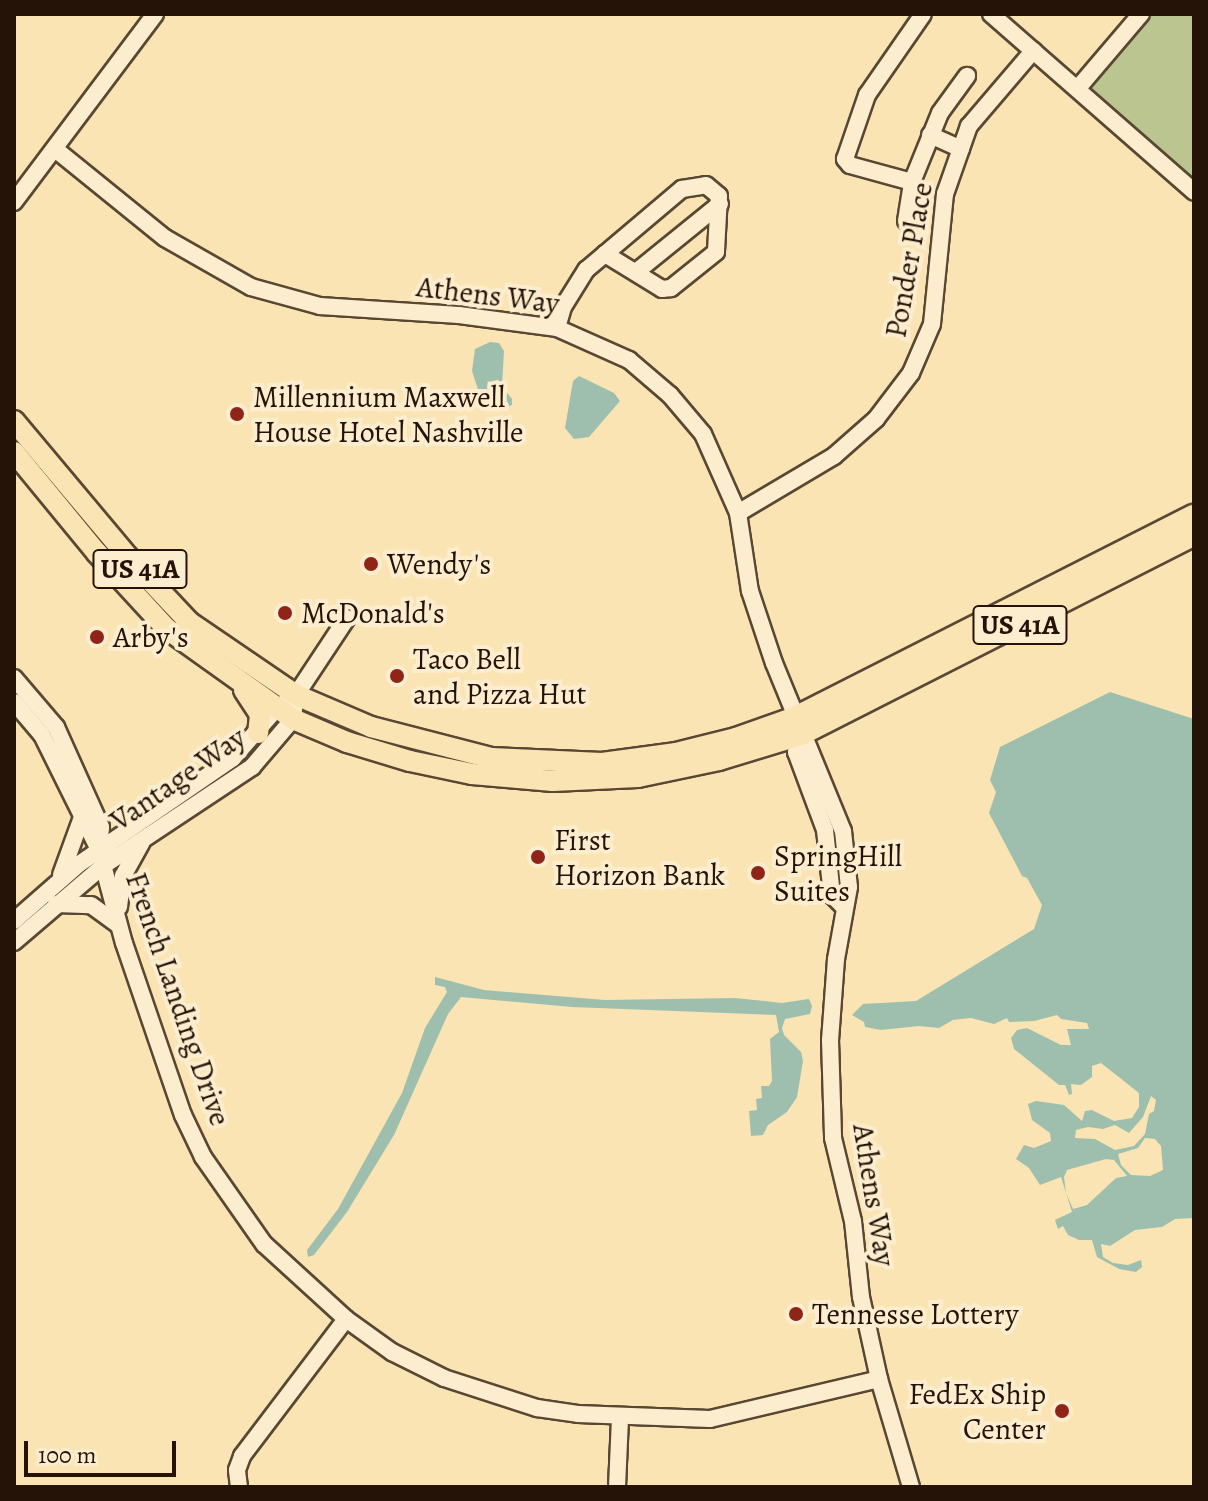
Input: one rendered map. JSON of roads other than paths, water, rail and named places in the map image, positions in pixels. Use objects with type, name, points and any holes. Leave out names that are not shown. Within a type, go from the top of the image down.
[{"type":"main road","name":"US 41A","points":[[14,421],[131,560],[189,622],[296,695],[371,727],[420,742],[475,755],[554,763],[602,763],[676,753],[798,726],[1194,515]]},
{"type":"main road","name":"US 41A","points":[[14,452],[167,629],[285,713],[347,742],[410,761],[472,774],[553,781],[591,782],[650,775],[719,760],[798,726],[1194,536]]},
{"type":"main road","points":[[46,491],[64,496],[90,526],[131,560]]},
{"type":"main road","points":[[234,678],[259,712],[258,733]]},
{"type":"street","points":[[14,202],[155,14]]},
{"type":"street","points":[[912,182],[850,165],[845,159],[867,95],[923,14]]},
{"type":"street","points":[[991,14],[1194,192]]},
{"type":"street","points":[[1078,88],[1141,14]]},
{"type":"street","name":"Ponder Place","points":[[738,513],[834,456],[876,419],[911,373],[932,324],[945,194],[969,126],[1033,51]]},
{"type":"street","points":[[906,221],[912,182],[930,135],[940,113],[967,76]]},
{"type":"street","points":[[930,135],[961,149]]},
{"type":"street","name":"Athens Way","points":[[55,149],[165,238],[251,287],[320,306],[459,315],[557,328],[629,360],[670,395],[703,434],[738,513],[750,591],[798,726],[843,831],[849,887],[843,906],[830,1040],[833,1138],[853,1221],[861,1297],[879,1379],[911,1487]]},
{"type":"street","points":[[557,328],[572,289],[586,270],[605,254],[688,186],[706,185],[719,196],[716,252],[671,288],[662,289],[605,254]]},
{"type":"street","points":[[636,272],[720,204]]},
{"type":"street","points":[[285,713],[347,618]]},
{"type":"street","name":"French Landing Drive","points":[[14,678],[49,731],[88,816],[101,827],[101,858],[119,925],[183,1115],[203,1157],[264,1244],[346,1319],[392,1352],[444,1378],[537,1408],[620,1417],[710,1419],[879,1379]]},
{"type":"street","name":"French Landing Drive","points":[[14,702],[49,731]]},
{"type":"street","name":"Vantage Way","points":[[14,942],[101,858],[155,812],[233,758],[258,733],[285,713]]},
{"type":"street","name":"Vantage Way","points":[[14,921],[56,883],[144,839],[252,767],[285,713]]},
{"type":"street","points":[[56,883],[88,816],[108,822],[127,822],[155,812]]},
{"type":"street","points":[[119,925],[123,876],[144,839]]},
{"type":"street","points":[[55,904],[91,905],[119,925]]},
{"type":"street","points":[[239,1487],[237,1470],[242,1456],[346,1319]]},
{"type":"street","points":[[617,1487],[620,1417]]},
{"type":"place","name":"Millennium Maxwell House Hotel Nashville","points":[[237,414]]},
{"type":"place","name":"Wendy's","points":[[371,564]]},
{"type":"place","name":"McDonald's","points":[[285,613]]},
{"type":"place","name":"Arby's","points":[[97,637]]},
{"type":"place","name":"Taco Bell and Pizza Hut","points":[[397,676]]},
{"type":"place","name":"First Horizon Bank","points":[[538,857]]},
{"type":"place","name":"SpringHill Suites","points":[[758,873]]},
{"type":"place","name":"Tennesse Lottery","points":[[796,1314]]},
{"type":"place","name":"FedEx Ship Center","points":[[1062,1411]]}]
